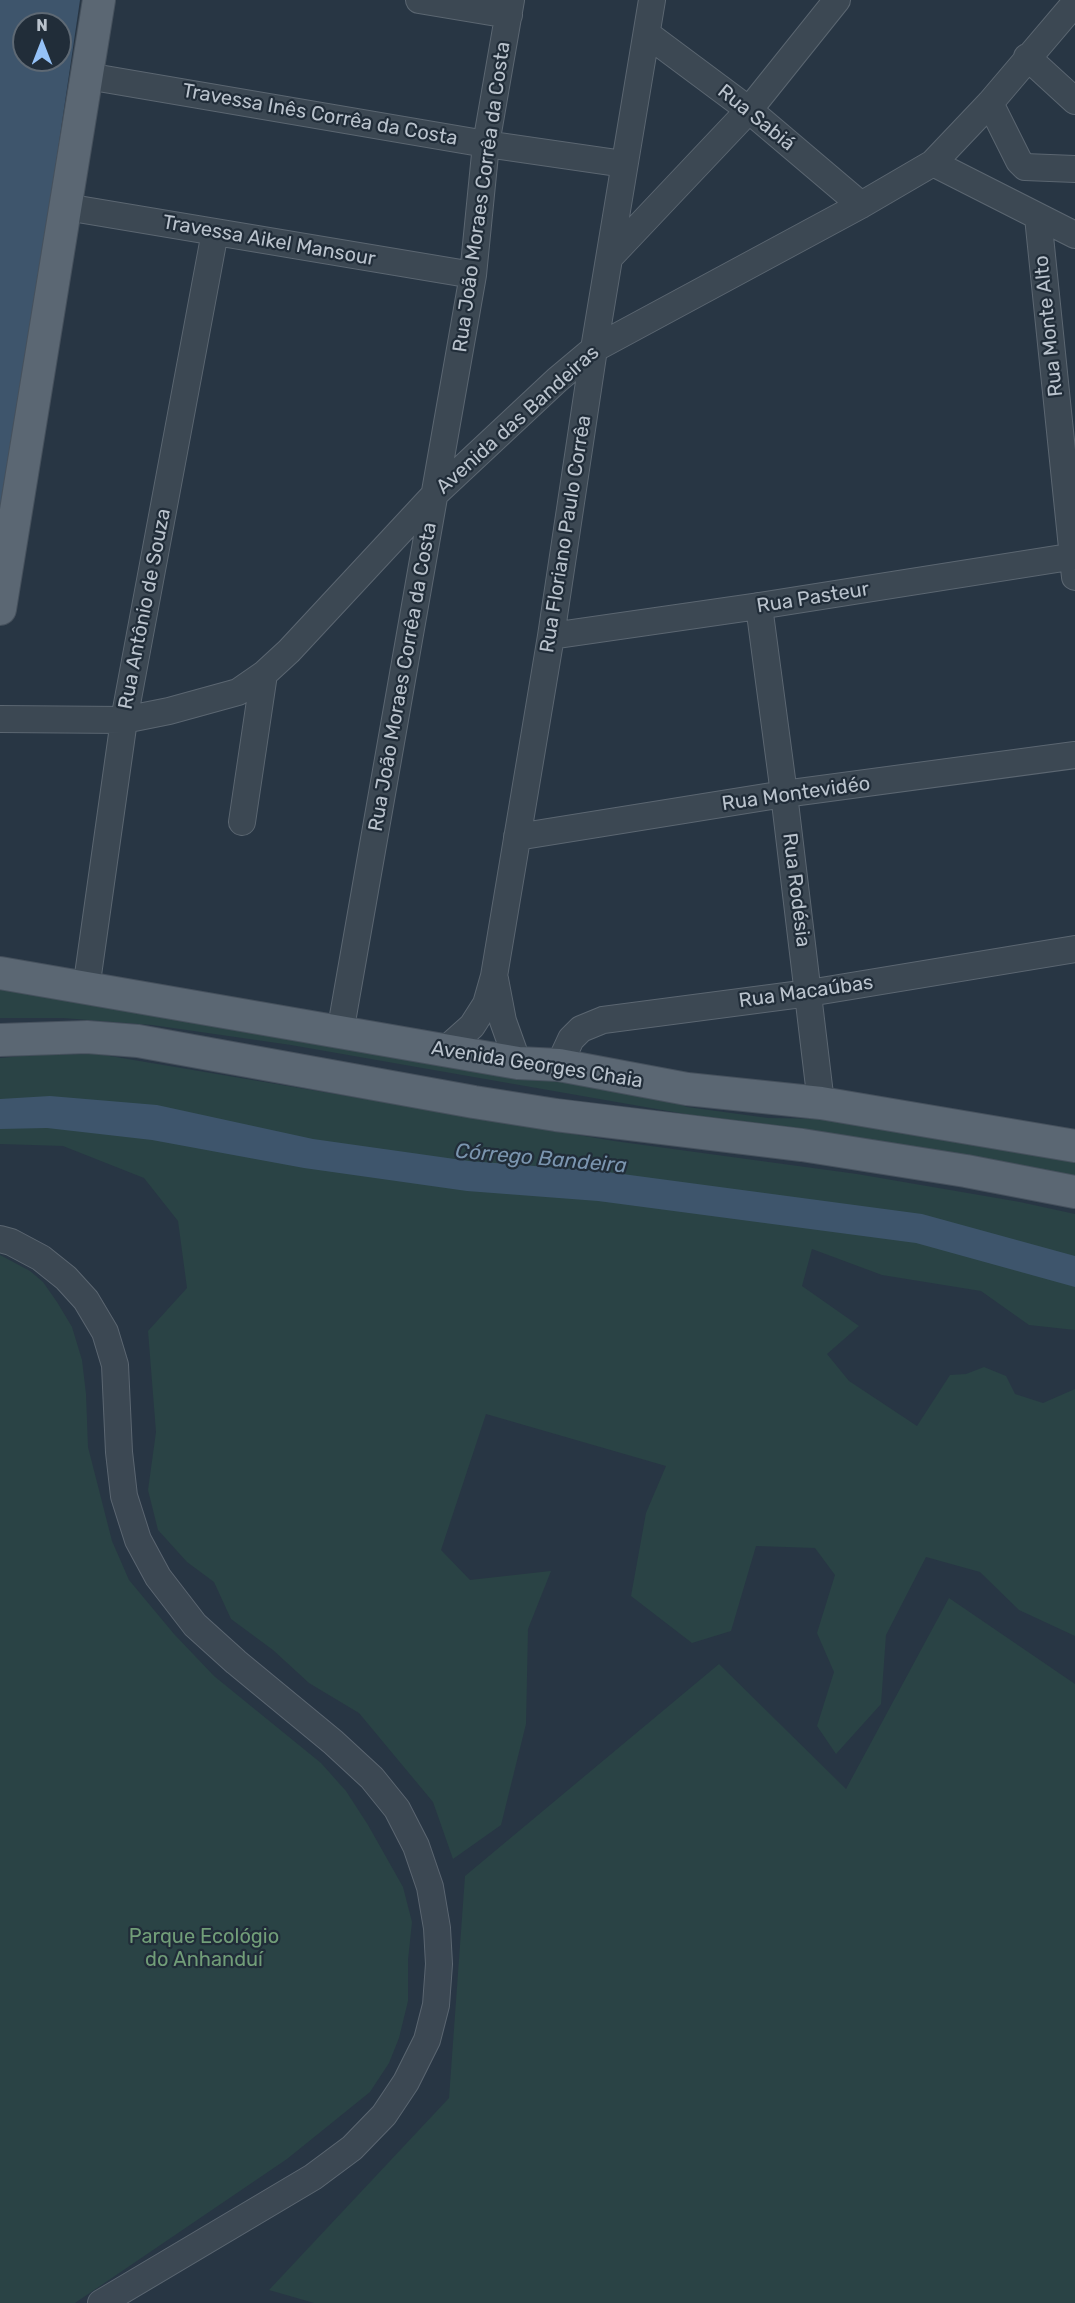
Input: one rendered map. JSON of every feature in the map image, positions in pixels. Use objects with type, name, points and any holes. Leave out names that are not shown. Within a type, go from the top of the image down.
[{"type":"main road","points":[[0,609],[99,0]]},
{"type":"main road","name":"Avenida Georges Chaia","points":[[0,972],[86,989],[518,1063],[559,1065],[687,1089],[821,1103],[1075,1146]]},
{"type":"main road","points":[[0,1040],[87,1037],[138,1041],[474,1102],[556,1115],[802,1145],[943,1167],[1075,1192]]},
{"type":"main road","points":[[474,1102],[504,1086],[518,1063]]},
{"type":"main road","points":[[667,1128],[667,1106],[674,1096],[687,1089]]},
{"type":"street","points":[[419,0],[510,8]]},
{"type":"street","name":"Rua Floriano Paulo Corrêa","points":[[444,1051],[472,1026],[486,1004],[494,976],[551,636],[594,349],[652,0]]},
{"type":"street","points":[[610,257],[749,110],[837,0]]},
{"type":"street","name":"Avenida das Bandeiras","points":[[0,719],[124,720],[169,711],[238,692],[264,674],[289,651],[435,494],[557,380],[594,349],[861,205],[933,162],[990,103],[1075,3]]},
{"type":"street","name":"Rua João Moraes Corrêa da Costa","points":[[340,1033],[473,275],[486,144],[510,8]]},
{"type":"street","name":"Rua Sabiá","points":[[647,34],[749,110],[861,205]]},
{"type":"street","points":[[1027,57],[1075,101]]},
{"type":"street","name":"Travessa Inês Corrêa da Costa","points":[[87,76],[486,144],[624,164]]},
{"type":"street","points":[[990,103],[1019,161],[1025,167],[1075,169]]},
{"type":"street","points":[[933,162],[1075,235]]},
{"type":"street","name":"Travessa Aikel Mansour","points":[[66,207],[473,275]]},
{"type":"street","name":"Rua Monte Alto","points":[[1038,217],[1074,563]]},
{"type":"street","name":"Rua Antônio de Souza","points":[[86,989],[124,720],[215,232]]},
{"type":"street","name":"Rua Pasteur","points":[[551,636],[1074,563]]},
{"type":"street","name":"Rua Rodésia","points":[[759,606],[821,1103]]},
{"type":"street","points":[[242,822],[264,674]]},
{"type":"street","name":"Rua Montevidéo","points":[[517,837],[784,794],[1075,756]]},
{"type":"street","name":"Rua Macaúbas","points":[[559,1065],[571,1039],[581,1029],[603,1020],[809,993],[1075,949]]},
{"type":"street","points":[[494,976],[503,1021],[518,1063]]},
{"type":"street","points":[[0,1239],[12,1242],[41,1258],[66,1278],[86,1300],[105,1332],[115,1365],[119,1452],[124,1496],[138,1540],[158,1577],[195,1624],[236,1662],[333,1742],[372,1778],[397,1809],[416,1846],[430,1887],[437,1928],[439,1964],[436,1995],[427,2040],[406,2082],[384,2115],[352,2148],[313,2177],[101,2303]]},
{"type":"green space","points":[[0,983],[651,1093],[687,1107],[768,1118],[837,1119],[1075,1159],[1075,1176],[708,1118],[291,1045],[152,1025],[63,1018],[0,1018]]},
{"type":"green space","points":[[98,1054],[614,1141],[857,1174],[1020,1202],[1075,1214],[1075,1330],[1029,1325],[981,1291],[882,1275],[812,1249],[802,1286],[859,1326],[827,1354],[849,1381],[917,1426],[950,1375],[966,1374],[984,1367],[1006,1376],[1015,1394],[1043,1403],[1075,1389],[1075,1636],[1019,1610],[980,1572],[926,1557],[886,1635],[881,1704],[836,1754],[817,1726],[834,1672],[817,1633],[835,1575],[815,1548],[756,1546],[731,1631],[692,1643],[631,1596],[646,1513],[666,1466],[486,1414],[441,1550],[470,1580],[551,1571],[528,1629],[526,1724],[501,1825],[453,1859],[433,1802],[359,1713],[309,1683],[273,1650],[231,1619],[214,1582],[187,1562],[158,1530],[148,1490],[156,1432],[148,1331],[187,1288],[178,1221],[144,1178],[63,1146],[0,1144],[0,1058]]},
{"type":"green space","name":"Parque Ecológio do Anhanduí","points":[[0,1255],[30,1271],[43,1282],[72,1327],[82,1360],[88,1447],[112,1541],[129,1580],[174,1634],[214,1676],[321,1763],[346,1791],[403,1887],[412,1922],[408,1960],[408,2001],[399,2038],[389,2063],[370,2092],[287,2159],[75,2303],[0,2303]]},
{"type":"green space","points":[[949,1598],[1075,1684],[1075,2303],[314,2303],[269,2290],[449,2098],[465,1876],[719,1664],[846,1789]]},
{"type":"water","points":[[0,0],[80,0],[72,54],[72,12],[12,12],[12,72],[69,72],[17,428],[0,519]]},
{"type":"water","name":"Córrego Bandeira","points":[[50,1096],[157,1105],[313,1139],[469,1161],[600,1171],[922,1214],[1075,1256],[1075,1287],[916,1243],[598,1201],[467,1191],[304,1168],[152,1140],[47,1128],[0,1129],[0,1099]]}]
